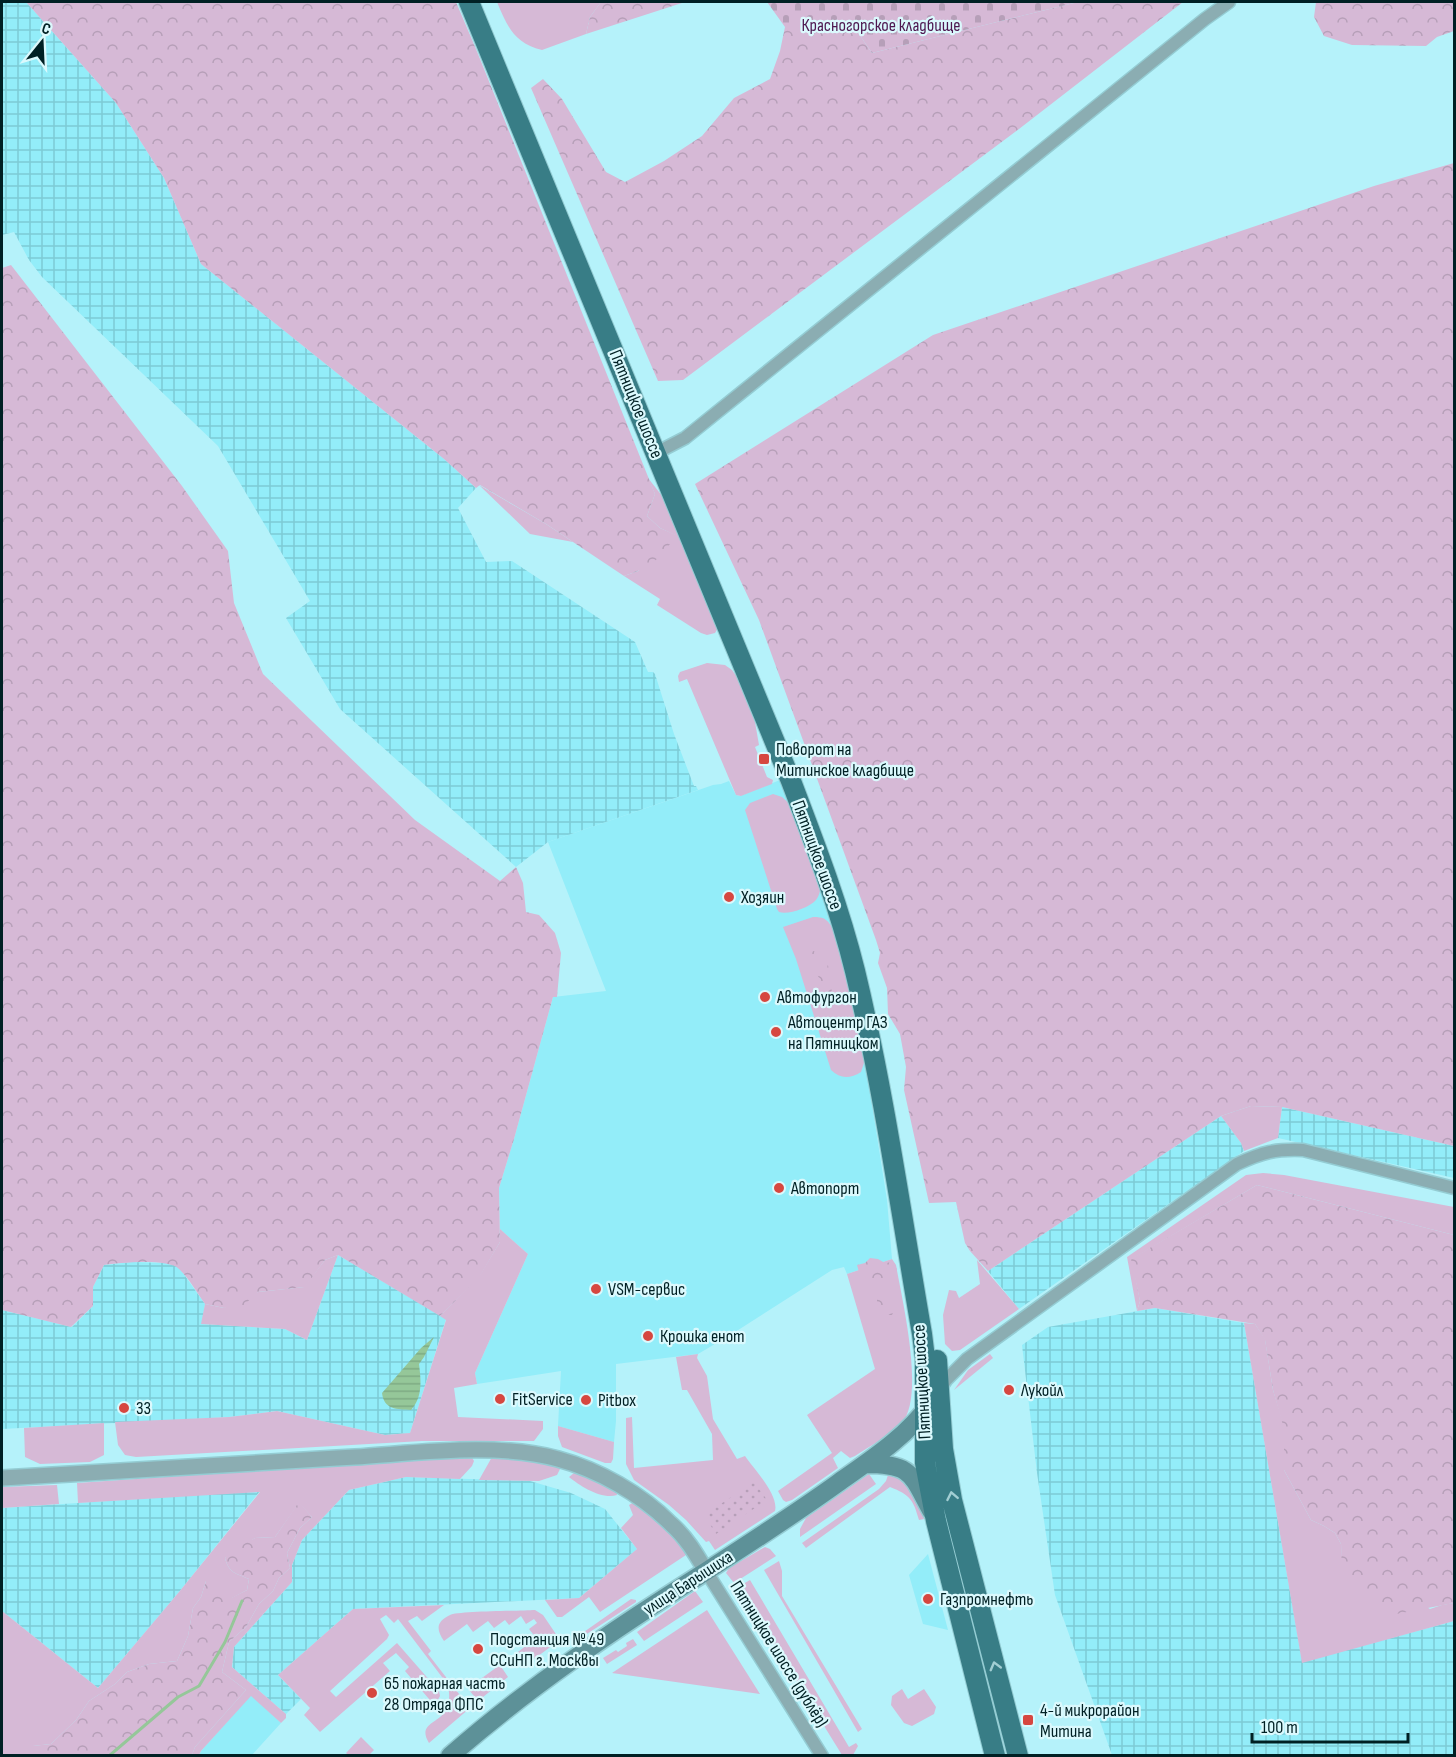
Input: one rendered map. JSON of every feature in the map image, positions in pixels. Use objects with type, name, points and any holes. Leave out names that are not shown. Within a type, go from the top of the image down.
[{"type":"main road","name":"Пятницкое шоссе","points":[[469,2],[800,776],[855,931],[876,1018],[934,1336],[943,1449],[952,1500],[1018,1755]]},
{"type":"main road","name":"Пятницкое шоссе","points":[[484,2],[791,781],[821,861],[845,935],[867,1023],[902,1210],[922,1334],[925,1358],[920,1420],[925,1463],[936,1521],[995,1755]]},
{"type":"main road","name":"улица Барышиха","points":[[450,1755],[519,1698],[566,1664],[790,1517],[865,1464],[920,1420],[939,1391]]},
{"type":"main road","points":[[920,1420],[934,1430],[943,1449]]},
{"type":"main road","points":[[865,1464],[892,1465],[909,1474],[936,1521]]},
{"type":"street","points":[[1205,19],[1219,2]]},
{"type":"street","points":[[661,451],[691,433],[1229,2]]},
{"type":"street","points":[[939,1391],[946,1380],[967,1359],[1237,1164],[1261,1153],[1281,1149],[1303,1150],[1455,1188]]},
{"type":"street","points":[[2,1478],[430,1452],[517,1451],[558,1459],[582,1467],[630,1491],[672,1524],[687,1541],[706,1571]]},
{"type":"street","name":"Пятницкое шоссе (дублёр)","points":[[706,1571],[822,1755]]},
{"type":"shaded area","points":[[2,2],[26,2],[116,103],[164,178],[201,264],[444,459],[476,488],[458,508],[486,562],[512,561],[635,642],[648,672],[655,674],[674,734],[694,786],[698,790],[548,842],[516,867],[340,709],[286,618],[310,601],[218,446],[42,277],[29,260],[14,232],[2,235]]},
{"type":"shaded area","points":[[780,780],[796,814],[846,969],[865,1060],[887,1200],[892,1259],[847,1274],[844,1267],[832,1270],[698,1354],[616,1364],[614,1442],[558,1426],[561,1371],[477,1384],[475,1373],[528,1254],[500,1229],[499,1188],[553,997],[606,991],[548,842],[713,785],[729,781],[736,795],[740,796]]},
{"type":"shaded area","points":[[1282,1107],[1454,1146],[1454,1178],[1278,1138]]},
{"type":"shaded area","points":[[1221,1116],[1241,1143],[1244,1151],[1019,1309],[988,1271]]},
{"type":"shaded area","points":[[338,1255],[446,1319],[410,1433],[385,1435],[277,1411],[229,1417],[2,1429],[2,1310],[72,1327],[93,1306],[93,1287],[104,1265],[132,1262],[166,1263],[178,1266],[205,1304],[202,1324],[285,1329],[307,1340]]},
{"type":"shaded area","points":[[1155,1308],[1244,1323],[1302,1662],[1454,1621],[1454,1755],[1112,1755],[1055,1595],[1037,1473],[1022,1345],[1048,1327]]},
{"type":"shaded area","points":[[434,1337],[419,1364],[420,1388],[415,1405],[411,1410],[388,1406],[382,1393],[421,1348]]},
{"type":"shaded area","points":[[406,1477],[530,1481],[571,1493],[605,1509],[637,1549],[579,1598],[353,1609],[278,1675],[301,1699],[286,1714],[232,1667],[234,1647],[292,1582],[292,1565],[302,1540],[349,1490]]},
{"type":"shaded area","points":[[260,1491],[98,1688],[2,1611],[2,1508]]},
{"type":"shaded area","name":"Газпромнефть","points":[[928,1554],[948,1630],[923,1624],[909,1575]]},
{"type":"shaded area","points":[[251,1695],[281,1723],[252,1755],[199,1756],[201,1751]]},
{"type":"green space","points":[[26,2],[456,2],[655,494],[647,516],[660,528],[676,535],[665,550],[648,565],[624,576],[546,524],[480,485],[476,488],[444,459],[201,264],[164,178],[116,103]]},
{"type":"green space","points":[[497,2],[601,2],[590,17],[586,34],[542,50],[518,38],[504,19]]},
{"type":"green space","points":[[601,2],[685,2],[586,34],[590,17]]},
{"type":"green space","name":"Красногорское кладбище","points":[[767,2],[1078,2],[872,53],[854,27],[785,27]]},
{"type":"green space","points":[[1078,2],[1183,2],[1019,129],[683,380],[658,381],[531,88],[543,79],[562,99],[606,172],[625,182],[664,161],[702,136],[734,98],[770,79],[780,51],[785,27],[854,27],[872,53]]},
{"type":"green space","points":[[1316,2],[1454,2],[1454,31],[1437,37],[1426,46],[1352,45],[1324,36],[1314,17]]},
{"type":"green space","points":[[1454,163],[1454,1146],[1282,1107],[1251,1106],[1221,1116],[988,1271],[965,1243],[956,1202],[929,1203],[904,1090],[906,1067],[900,1034],[888,1014],[887,988],[878,963],[880,953],[876,940],[759,620],[695,484],[933,335],[1374,186]]},
{"type":"green space","points":[[11,265],[182,486],[228,551],[234,603],[263,674],[415,820],[500,881],[516,867],[523,883],[526,912],[539,915],[555,933],[561,953],[557,997],[553,997],[499,1188],[500,1242],[480,1276],[440,1316],[338,1255],[325,1260],[305,1287],[258,1292],[244,1305],[224,1308],[205,1304],[179,1269],[165,1263],[143,1262],[104,1265],[93,1287],[93,1306],[71,1327],[2,1310],[2,268]]},
{"type":"green space","points":[[648,478],[670,506],[719,626],[715,633],[707,635],[701,633],[657,605],[660,599],[624,576],[638,571],[675,535],[660,528],[647,516],[655,494]]},
{"type":"green space","points":[[479,485],[546,524],[573,542],[530,534]]},
{"type":"green space","points":[[707,663],[725,665],[737,677],[755,722],[759,745],[755,747],[767,777],[773,780],[772,784],[741,796],[736,795],[687,679],[679,682],[680,672]]},
{"type":"green space","points":[[773,794],[782,797],[791,805],[821,886],[818,897],[813,903],[788,913],[779,912],[777,909],[745,810],[750,803]]},
{"type":"green space","points":[[813,917],[825,919],[833,928],[845,963],[865,1060],[861,1072],[853,1076],[845,1077],[831,1070],[796,959],[783,927]]},
{"type":"green space","points":[[811,950],[827,957],[832,992],[827,992],[807,955]]},
{"type":"green space","points":[[1251,1106],[1282,1107],[1278,1138],[1244,1151],[1241,1143],[1221,1116]]},
{"type":"green space","points":[[1263,1173],[1454,1207],[1454,1235],[1257,1185],[1132,1259],[1140,1301],[1137,1311],[1127,1257],[1246,1175]]},
{"type":"green space","points":[[1257,1185],[1454,1235],[1454,1603],[1391,1615],[1357,1592],[1342,1571],[1341,1544],[1335,1533],[1311,1520],[1284,1470],[1284,1429],[1273,1390],[1265,1340],[1255,1324],[1155,1308],[1137,1311],[1140,1301],[1131,1259]]},
{"type":"green space","points":[[500,1229],[528,1254],[475,1373],[477,1384],[454,1388],[458,1417],[543,1421],[543,1429],[534,1441],[422,1441],[136,1457],[125,1455],[118,1445],[115,1422],[229,1417],[277,1411],[385,1435],[410,1433],[446,1320],[440,1316],[480,1275],[500,1242]]},
{"type":"green space","points":[[338,1255],[307,1340],[285,1329],[201,1324],[205,1304],[224,1308],[258,1292],[304,1287],[325,1260]]},
{"type":"green space","points":[[870,1258],[885,1263],[893,1262],[897,1269],[894,1284],[877,1281],[859,1272],[857,1265],[865,1263]]},
{"type":"green space","points":[[892,1259],[896,1265],[910,1348],[912,1393],[908,1411],[897,1428],[855,1456],[850,1458],[841,1451],[833,1458],[838,1468],[786,1502],[778,1491],[832,1453],[807,1415],[875,1369],[847,1274]]},
{"type":"green space","points":[[977,1260],[1019,1309],[960,1350],[952,1351],[945,1344],[943,1315],[949,1290],[956,1291],[959,1298],[980,1284]]},
{"type":"green space","points":[[886,1292],[891,1294],[898,1303],[892,1315],[887,1315],[877,1304],[877,1298]]},
{"type":"green space","points":[[1244,1323],[1255,1324],[1265,1339],[1273,1390],[1285,1429],[1284,1470],[1311,1520],[1335,1533],[1341,1544],[1342,1557],[1430,1609],[1454,1603],[1454,1621],[1302,1663]]},
{"type":"green space","points":[[698,1354],[697,1358],[707,1376],[713,1419],[737,1459],[745,1456],[760,1475],[770,1490],[775,1505],[775,1511],[715,1550],[709,1541],[706,1542],[669,1505],[634,1480],[626,1464],[626,1418],[632,1417],[634,1468],[713,1460],[712,1434],[687,1390],[682,1390],[676,1357]]},
{"type":"green space","points":[[990,1354],[993,1358],[954,1390],[968,1370]]},
{"type":"green space","points":[[104,1423],[104,1455],[90,1462],[40,1464],[25,1457],[24,1428]]},
{"type":"green space","points":[[558,1426],[614,1442],[611,1463],[605,1463],[562,1447],[558,1436]]},
{"type":"green space","points":[[471,1456],[474,1461],[472,1466],[460,1479],[406,1477],[349,1490],[302,1540],[292,1565],[292,1582],[234,1647],[232,1667],[286,1714],[286,1718],[281,1723],[251,1696],[199,1755],[192,1755],[195,1747],[246,1690],[222,1672],[229,1642],[246,1627],[259,1604],[273,1591],[279,1578],[290,1568],[287,1553],[300,1528],[312,1517],[299,1503],[275,1537],[255,1538],[225,1558],[231,1570],[249,1579],[247,1590],[230,1599],[206,1581],[201,1597],[193,1608],[188,1636],[177,1661],[149,1664],[127,1672],[115,1684],[89,1701],[76,1720],[51,1744],[33,1746],[33,1755],[2,1755],[2,1611],[98,1688],[260,1492],[78,1503],[77,1483]]},
{"type":"green space","points":[[514,1456],[557,1463],[560,1469],[557,1475],[539,1481],[479,1480],[492,1457]]},
{"type":"green space","points":[[582,1472],[616,1491],[617,1495],[598,1494],[569,1477],[574,1473]]},
{"type":"green space","points":[[889,1472],[916,1488],[924,1519],[919,1520],[915,1507],[906,1495],[890,1487],[806,1548],[802,1543],[879,1489],[886,1481]]},
{"type":"green space","points":[[869,1474],[876,1484],[800,1537],[800,1529],[806,1518]]},
{"type":"green space","points":[[754,1482],[767,1500],[716,1534],[704,1515]]},
{"type":"green space","points":[[57,1485],[59,1504],[2,1508],[2,1487]]},
{"type":"green space","points":[[299,1502],[312,1517],[300,1528],[287,1553],[290,1568],[279,1578],[273,1591],[259,1604],[246,1627],[229,1642],[222,1672],[246,1690],[195,1747],[192,1755],[33,1755],[32,1746],[51,1744],[76,1720],[89,1701],[115,1684],[127,1672],[149,1664],[177,1661],[188,1636],[193,1608],[201,1597],[206,1581],[216,1578],[231,1598],[247,1590],[249,1579],[231,1570],[225,1558],[234,1549],[255,1538],[275,1537]]},
{"type":"green space","points":[[634,1502],[661,1522],[689,1553],[600,1612],[589,1597],[562,1617],[557,1617],[545,1600],[579,1598],[637,1549],[621,1528],[633,1515],[629,1505]]},
{"type":"green space","points":[[765,1547],[776,1556],[734,1583],[726,1573],[729,1568]]},
{"type":"green space","points":[[779,1561],[782,1571],[782,1596],[862,1729],[858,1732],[764,1570]]},
{"type":"green space","points":[[750,1580],[849,1747],[856,1743],[858,1746],[853,1755],[842,1755],[738,1587]]},
{"type":"green space","points":[[695,1591],[703,1602],[644,1641],[637,1632]]},
{"type":"green space","points":[[631,1599],[636,1602],[576,1641],[571,1641]]},
{"type":"green space","points":[[444,1605],[422,1621],[417,1616],[408,1621],[431,1651],[428,1654],[470,1708],[429,1743],[425,1732],[429,1725],[446,1710],[449,1700],[448,1685],[398,1619],[394,1623],[386,1615],[380,1619],[389,1635],[387,1639],[330,1691],[336,1697],[397,1643],[439,1691],[440,1696],[436,1703],[426,1702],[429,1699],[405,1671],[409,1667],[396,1653],[383,1663],[390,1671],[320,1732],[304,1715],[310,1708],[278,1675],[353,1609]]},
{"type":"green space","points":[[535,1610],[543,1615],[560,1640],[523,1667],[514,1655],[536,1638],[529,1629],[537,1623],[534,1619],[526,1624],[521,1616],[509,1625],[505,1620],[494,1628],[488,1621],[473,1632],[467,1624],[444,1641],[439,1629],[442,1620],[455,1614]]},
{"type":"green space","points":[[707,1610],[760,1694],[612,1673]]},
{"type":"green space","points":[[633,1639],[637,1645],[607,1664],[603,1658],[616,1650],[618,1652]]},
{"type":"green space","points":[[498,1662],[508,1677],[478,1701],[469,1690],[471,1686],[497,1667],[495,1664]]},
{"type":"green space","points":[[902,1689],[908,1699],[924,1689],[936,1707],[934,1714],[912,1726],[904,1723],[891,1705],[892,1696]]},
{"type":"green space","points":[[361,1737],[374,1750],[369,1755],[348,1755],[346,1753]]},
{"type":"waterway","points":[[109,1756],[178,1697],[199,1686],[225,1642],[242,1601]]},
{"type":"place","name":"Поворот на Митинское кладбище","points":[[764,759]]},
{"type":"place","name":"Хозяин","points":[[729,897]]},
{"type":"place","name":"Автофургон","points":[[765,997]]},
{"type":"place","name":"Автоцентр ГАЗ на Пятницком","points":[[776,1032]]},
{"type":"place","name":"Автопорт","points":[[779,1188]]},
{"type":"place","name":"VSM-сервис","points":[[596,1289]]},
{"type":"place","name":"Крошка енот","points":[[648,1336]]},
{"type":"place","name":"Лукойл","points":[[1009,1390]]},
{"type":"place","name":"FitService","points":[[500,1399]]},
{"type":"place","name":"Pitbox","points":[[586,1400]]},
{"type":"place","name":"33","points":[[124,1408]]},
{"type":"place","name":"Газпромнефть","points":[[928,1599]]},
{"type":"place","name":"Подстанция № 49 ССиНП г. Москвы","points":[[478,1649]]},
{"type":"place","name":"65 пожарная часть 28 Отряда ФПС","points":[[372,1693]]},
{"type":"place","name":"4-й микрорайон Митина","points":[[1028,1720]]}]
